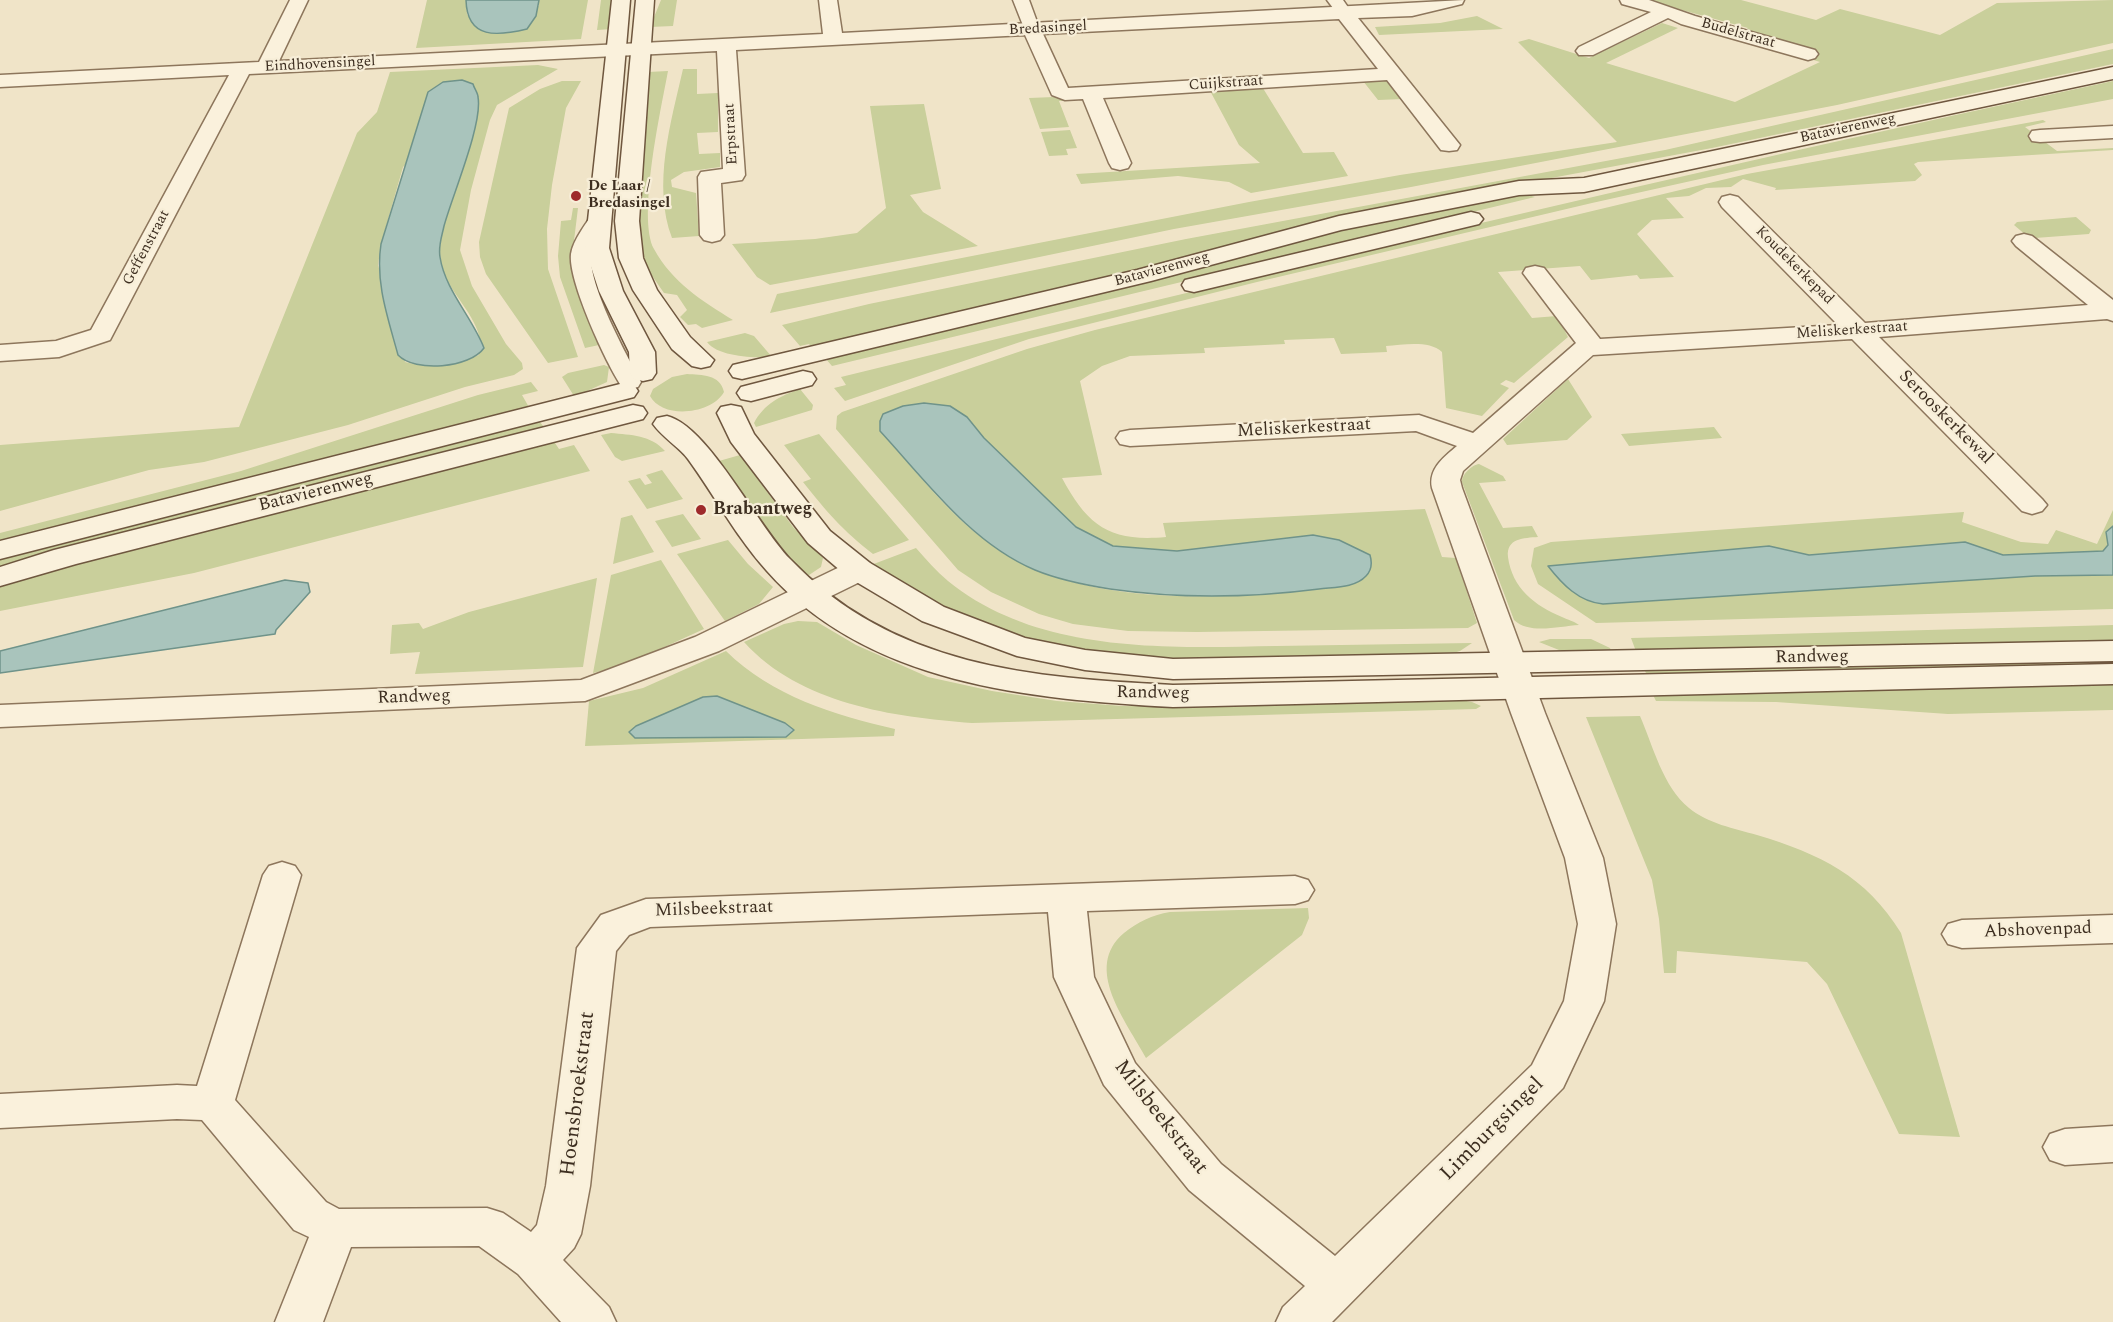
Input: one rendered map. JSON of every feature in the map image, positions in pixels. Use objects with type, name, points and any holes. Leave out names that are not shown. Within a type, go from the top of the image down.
[{"type":"street","points":[[266,68],[299,0]]},
{"type":"street","points":[[621,0],[597,248],[611,291],[642,352],[632,390],[647,420],[667,424]]},
{"type":"street","points":[[645,0],[627,221],[631,258],[645,290],[681,343],[701,360]]},
{"type":"street","points":[[828,0],[833,40]]},
{"type":"street","name":"Bredasingel","points":[[640,49],[1032,30],[1339,6],[1412,10],[1455,0]]},
{"type":"street","name":"Budelstraat","points":[[1629,0],[1668,11],[1688,20],[1809,54]]},
{"type":"street","points":[[1339,6],[1449,145],[1432,146]]},
{"type":"street","points":[[1586,51],[1668,11]]},
{"type":"street","name":"Cuijkstraat","points":[[1032,30],[1059,92],[1065,94],[1392,74]]},
{"type":"street","name":"Erpstraat","points":[[712,235],[710,177],[734,175],[726,45]]},
{"type":"street","name":"Eindhovensingel","points":[[0,81],[640,49]]},
{"type":"street","name":"Geffenstraat","points":[[0,353],[59,349],[101,335],[242,69]]},
{"type":"street","name":"Batavierenweg","points":[[667,424],[727,404],[1540,203],[1584,185],[2113,74]]},
{"type":"street","points":[[1091,93],[1120,163]]},
{"type":"street","points":[[2040,136],[2113,132]]},
{"type":"street","name":"Koudekerkepad","points":[[1730,202],[1858,331]]},
{"type":"street","name":"Meliskerkestraat","points":[[2024,241],[2112,312]]},
{"type":"street","points":[[1514,676],[1445,480],[1450,467],[1475,443],[1586,348],[1592,347],[1535,273]]},
{"type":"street","name":"Meliskerkestraat","points":[[1592,347],[1858,331],[2112,312]]},
{"type":"street","name":"Serooskerkewal","points":[[1858,331],[2032,505]]},
{"type":"street","points":[[632,390],[680,361],[701,360],[730,365],[727,404]]},
{"type":"street","name":"Batavierenweg","points":[[0,550],[632,390]]},
{"type":"street","name":"Batavierenweg","points":[[0,577],[632,390]]},
{"type":"street","name":"Randweg","points":[[727,404],[741,436],[819,537],[859,570],[933,614],[1017,646],[1085,660],[1173,669],[1514,676],[2113,674]]},
{"type":"street","name":"Meliskerkestraat","points":[[1130,438],[1419,423],[1475,443]]},
{"type":"street","name":"Randweg","points":[[667,424],[694,448],[777,563],[808,596],[856,628],[923,658],[990,679],[1081,692],[1173,696],[1514,676],[2113,651]]},
{"type":"street","name":"Randweg","points":[[0,716],[585,690],[706,644],[859,570]]},
{"type":"street","name":"Limburgsingel","points":[[1300,1322],[1548,1076],[1584,1001],[1597,924],[1584,858],[1514,676]]},
{"type":"street","points":[[213,1104],[282,875]]},
{"type":"street","name":"Milsbeekstraat","points":[[615,925],[646,913],[1295,890]]},
{"type":"street","name":"Milsbeekstraat","points":[[1066,897],[1074,977],[1119,1073],[1205,1177],[1338,1286]]},
{"type":"street","name":"Hoensbroekstraat","points":[[534,1260],[558,1233],[568,1186],[597,948],[615,925]]},
{"type":"street","name":"Abshovenpad","points":[[1962,934],[2113,928]]},
{"type":"street","points":[[0,1111],[177,1102],[213,1104],[310,1216],[334,1228],[487,1227],[534,1260],[592,1322]]},
{"type":"street","points":[[2065,1147],[2113,1144]]},
{"type":"street","points":[[299,1322],[334,1228]]},
{"type":"lane","points":[[1021,0],[1032,30]]},
{"type":"green space","points":[[427,0],[466,0],[467,14],[474,25],[539,6],[539,0],[588,0],[581,39],[416,48]]},
{"type":"green space","points":[[601,0],[616,0],[612,29],[597,30]]},
{"type":"green space","points":[[661,0],[677,0],[673,26],[650,27]]},
{"type":"green space","points":[[1645,0],[1741,0],[1816,20],[1840,9],[1940,35],[1997,3],[2113,0],[2113,43],[1837,105],[1411,187],[1174,229],[770,313],[777,294],[1249,202],[1400,175],[1617,142],[1518,42],[1529,39],[1589,58],[1662,23],[1678,28],[1606,63],[1735,102],[1820,62],[1807,58],[1817,51],[1744,31],[1748,28]]},
{"type":"green space","points":[[1477,16],[1503,29],[1379,35],[1375,27],[1440,23]]},
{"type":"green space","points":[[2113,49],[2113,64],[1712,148],[1348,216],[814,350],[809,344],[800,346],[782,325],[869,304],[1186,239],[1665,150]]},
{"type":"green space","points":[[538,65],[558,69],[497,105],[490,120],[471,190],[460,250],[472,286],[506,344],[522,363],[523,369],[514,375],[465,387],[348,425],[204,462],[149,470],[0,511],[0,445],[239,427],[357,133],[377,112],[390,72]],"holes":[[[478,97],[473,133],[444,221],[440,254],[445,275],[478,332],[479,355],[442,364],[424,365],[405,362],[378,265],[381,244],[403,167]]]},
{"type":"green space","points":[[683,69],[697,69],[697,94],[718,93],[718,132],[697,133],[699,154],[720,153],[720,167],[684,172],[671,180],[672,187],[696,193],[699,236],[672,238],[666,218],[664,175],[669,132]]},
{"type":"green space","points":[[668,71],[652,162],[648,213],[649,234],[661,261],[679,281],[699,298],[733,320],[702,328],[696,324],[688,325],[680,317],[687,310],[677,295],[664,293],[648,270],[643,255],[638,218],[648,72]]},
{"type":"green space","points":[[1388,79],[1403,99],[1378,100],[1363,81]]},
{"type":"green space","points":[[562,81],[581,81],[566,108],[552,185],[547,229],[548,269],[578,357],[548,363],[486,274],[480,257],[479,242],[509,108],[540,89]]},
{"type":"green space","points":[[2113,81],[2113,99],[1763,165],[1257,282],[1029,339],[845,401],[834,388],[846,385],[841,377],[1158,300],[1635,187]]},
{"type":"green space","points":[[1261,85],[1303,153],[1334,152],[1348,176],[1251,193],[1229,182],[1178,176],[1081,184],[1076,174],[1260,163],[1239,145],[1208,87]]},
{"type":"green space","points":[[1054,97],[1079,100],[1059,101],[1069,127],[1040,129],[1029,98]]},
{"type":"green space","points":[[924,104],[941,189],[910,195],[923,212],[978,246],[770,285],[757,277],[732,244],[815,239],[857,233],[886,208],[870,106]]},
{"type":"green space","points":[[2043,120],[2046,122],[2025,127],[2057,151],[2113,148],[2113,150],[1918,162],[1914,164],[1922,175],[1915,181],[1775,190],[1776,188],[1743,179],[1731,187],[1706,188],[1689,196],[1666,198],[1684,218],[1652,220],[1637,234],[1674,277],[1640,279],[1637,275],[1591,280],[1580,266],[1498,272],[1532,318],[1557,316],[1568,337],[1514,383],[1506,380],[1500,384],[1509,388],[1482,416],[1446,408],[1442,352],[1437,348],[1423,345],[1386,346],[1387,352],[1341,354],[1334,338],[1284,340],[1285,344],[1204,348],[1205,353],[1130,356],[1102,366],[1080,381],[1102,475],[1062,478],[1081,508],[1102,527],[1129,537],[1166,537],[1163,523],[1425,509],[1442,557],[1456,558],[1477,623],[1468,628],[1128,631],[1073,624],[1039,614],[991,592],[958,570],[836,429],[837,416],[842,412],[1027,349],[1095,330],[1747,174]],"holes":[[[967,417],[984,438],[1076,527],[1113,546],[1177,551],[1313,535],[1352,585],[1234,596],[1152,595],[1073,582],[1036,570],[1008,555],[968,527],[880,431]]]},
{"type":"green space","points":[[1070,130],[1077,148],[1066,149],[1068,155],[1049,156],[1041,132]]},
{"type":"green space","points":[[1525,194],[1535,197],[832,366],[825,358],[1354,226]]},
{"type":"green space","points":[[573,208],[578,208],[572,271],[599,345],[585,348],[560,277],[558,256],[561,221],[571,220]]},
{"type":"green space","points":[[2076,217],[2091,230],[2089,234],[2035,238],[2027,236],[2014,225],[2017,222]]},
{"type":"green space","points":[[745,333],[754,336],[772,357],[728,354],[712,347],[707,342]]},
{"type":"green space","points":[[604,365],[609,367],[607,382],[576,396],[562,377],[568,373]]},
{"type":"green space","points":[[687,374],[710,377],[719,382],[724,392],[718,399],[699,409],[676,411],[656,404],[650,396],[653,389],[672,377]]},
{"type":"green space","points":[[1568,379],[1592,417],[1567,440],[1507,445],[1503,439]]},
{"type":"green space","points":[[531,382],[538,391],[522,395],[530,409],[0,543],[0,533],[241,471],[478,395]]},
{"type":"green space","points":[[800,389],[813,405],[812,410],[756,427],[754,423],[758,416],[768,406],[779,398]]},
{"type":"green space","points":[[539,421],[544,427],[158,524],[0,569],[0,559]]},
{"type":"green space","points":[[1714,427],[1722,438],[1629,446],[1621,434]]},
{"type":"green space","points":[[611,433],[647,439],[665,451],[622,461],[615,457],[601,435]]},
{"type":"green space","points":[[819,434],[909,540],[873,554],[844,529],[820,503],[803,482],[811,479],[784,445]]},
{"type":"green space","points":[[553,440],[559,449],[574,445],[590,471],[194,573],[0,611],[0,587],[113,554]]},
{"type":"green space","points":[[740,455],[793,527],[823,558],[821,567],[806,577],[787,560],[719,461]]},
{"type":"green space","points":[[1479,464],[1503,476],[1506,481],[1479,483],[1503,528],[1532,526],[1538,537],[1517,540],[1510,546],[1508,557],[1514,578],[1534,601],[1552,613],[1579,625],[1536,628],[1521,625],[1514,620],[1462,482],[1468,470]]},
{"type":"green space","points":[[662,470],[683,499],[647,509],[628,481],[640,478],[645,485],[652,483],[646,475]]},
{"type":"green space","points":[[2113,510],[2113,526],[2106,532],[2109,545],[2103,551],[2003,555],[1965,542],[1809,555],[1769,546],[1603,604],[2035,576],[2113,575],[2113,609],[1596,623],[1538,584],[1531,566],[1534,548],[1551,542],[1964,512],[1962,522],[2021,542],[2048,544],[2056,530],[2097,544]]},
{"type":"green space","points":[[683,514],[701,539],[672,547],[655,521]]},
{"type":"green space","points":[[632,515],[654,552],[613,564],[621,518]]},
{"type":"green space","points":[[728,540],[748,564],[773,587],[759,604],[725,621],[677,554]]},
{"type":"green space","points":[[916,548],[948,581],[983,605],[1022,622],[1062,634],[1104,642],[1191,647],[1472,643],[1460,651],[1440,657],[1172,661],[1105,655],[1038,642],[944,606],[871,565]]},
{"type":"green space","points":[[661,560],[704,629],[625,665],[593,673],[611,575]]},
{"type":"green space","points":[[597,578],[583,667],[415,674],[420,652],[390,654],[392,625],[419,623],[423,629],[469,612]]},
{"type":"green space","points":[[798,621],[817,622],[856,645],[928,677],[992,691],[1057,701],[1122,706],[1191,707],[1455,699],[1481,706],[1476,709],[972,723],[911,717],[849,704],[820,693],[792,680],[767,663],[744,642],[784,624]]},
{"type":"green space","points":[[2113,625],[2113,642],[1637,654],[1631,638]]},
{"type":"green space","points":[[1550,639],[1591,639],[1610,648],[1612,653],[1564,652],[1539,642]]},
{"type":"green space","points":[[726,651],[744,667],[784,692],[827,710],[895,729],[894,736],[585,746],[589,701],[643,688]]},
{"type":"green space","points":[[2113,658],[2113,665],[1648,677],[1644,669]]},
{"type":"green space","points":[[2113,682],[2113,710],[1948,714],[1776,702],[1656,701],[1652,693]]},
{"type":"green space","points":[[1640,716],[1665,778],[1689,808],[1713,822],[1780,842],[1821,859],[1857,882],[1887,913],[1901,933],[1960,1137],[1899,1134],[1827,984],[1807,962],[1677,951],[1676,973],[1664,973],[1659,919],[1652,880],[1586,717]]},
{"type":"green space","points":[[1308,908],[1309,918],[1302,935],[1146,1058],[1120,1012],[1107,978],[1107,962],[1112,947],[1124,933],[1146,920],[1170,912]]},
{"type":"water","points":[[466,0],[539,0],[536,16],[527,29],[495,33],[478,29],[468,13]]},
{"type":"water","points":[[462,80],[473,84],[478,95],[478,109],[472,142],[440,241],[440,253],[447,281],[484,348],[477,355],[455,364],[429,366],[406,361],[398,355],[381,287],[381,244],[428,92],[443,82]]},
{"type":"water","points":[[924,403],[950,406],[967,417],[984,438],[1076,527],[1113,546],[1177,551],[1313,535],[1339,540],[1370,555],[1370,569],[1361,580],[1344,586],[1267,594],[1214,596],[1110,589],[1044,574],[1012,558],[990,544],[970,527],[932,490],[880,431],[883,414],[903,406]]},
{"type":"water","points":[[2113,526],[2113,575],[2035,576],[1603,604],[1594,603],[1579,596],[1565,585],[1548,566],[1769,546],[1809,555],[1965,542],[2003,555],[2103,551],[2108,545],[2106,532]]},
{"type":"water","points":[[285,580],[308,583],[310,592],[275,634],[0,673],[0,651]]},
{"type":"water","points":[[717,696],[785,723],[794,730],[786,737],[635,738],[629,732],[636,726],[703,697]]},
{"type":"place","name":"De Laar / Bredasingel","points":[[576,196]]},
{"type":"place","name":"Brabantweg","points":[[701,510]]}]
